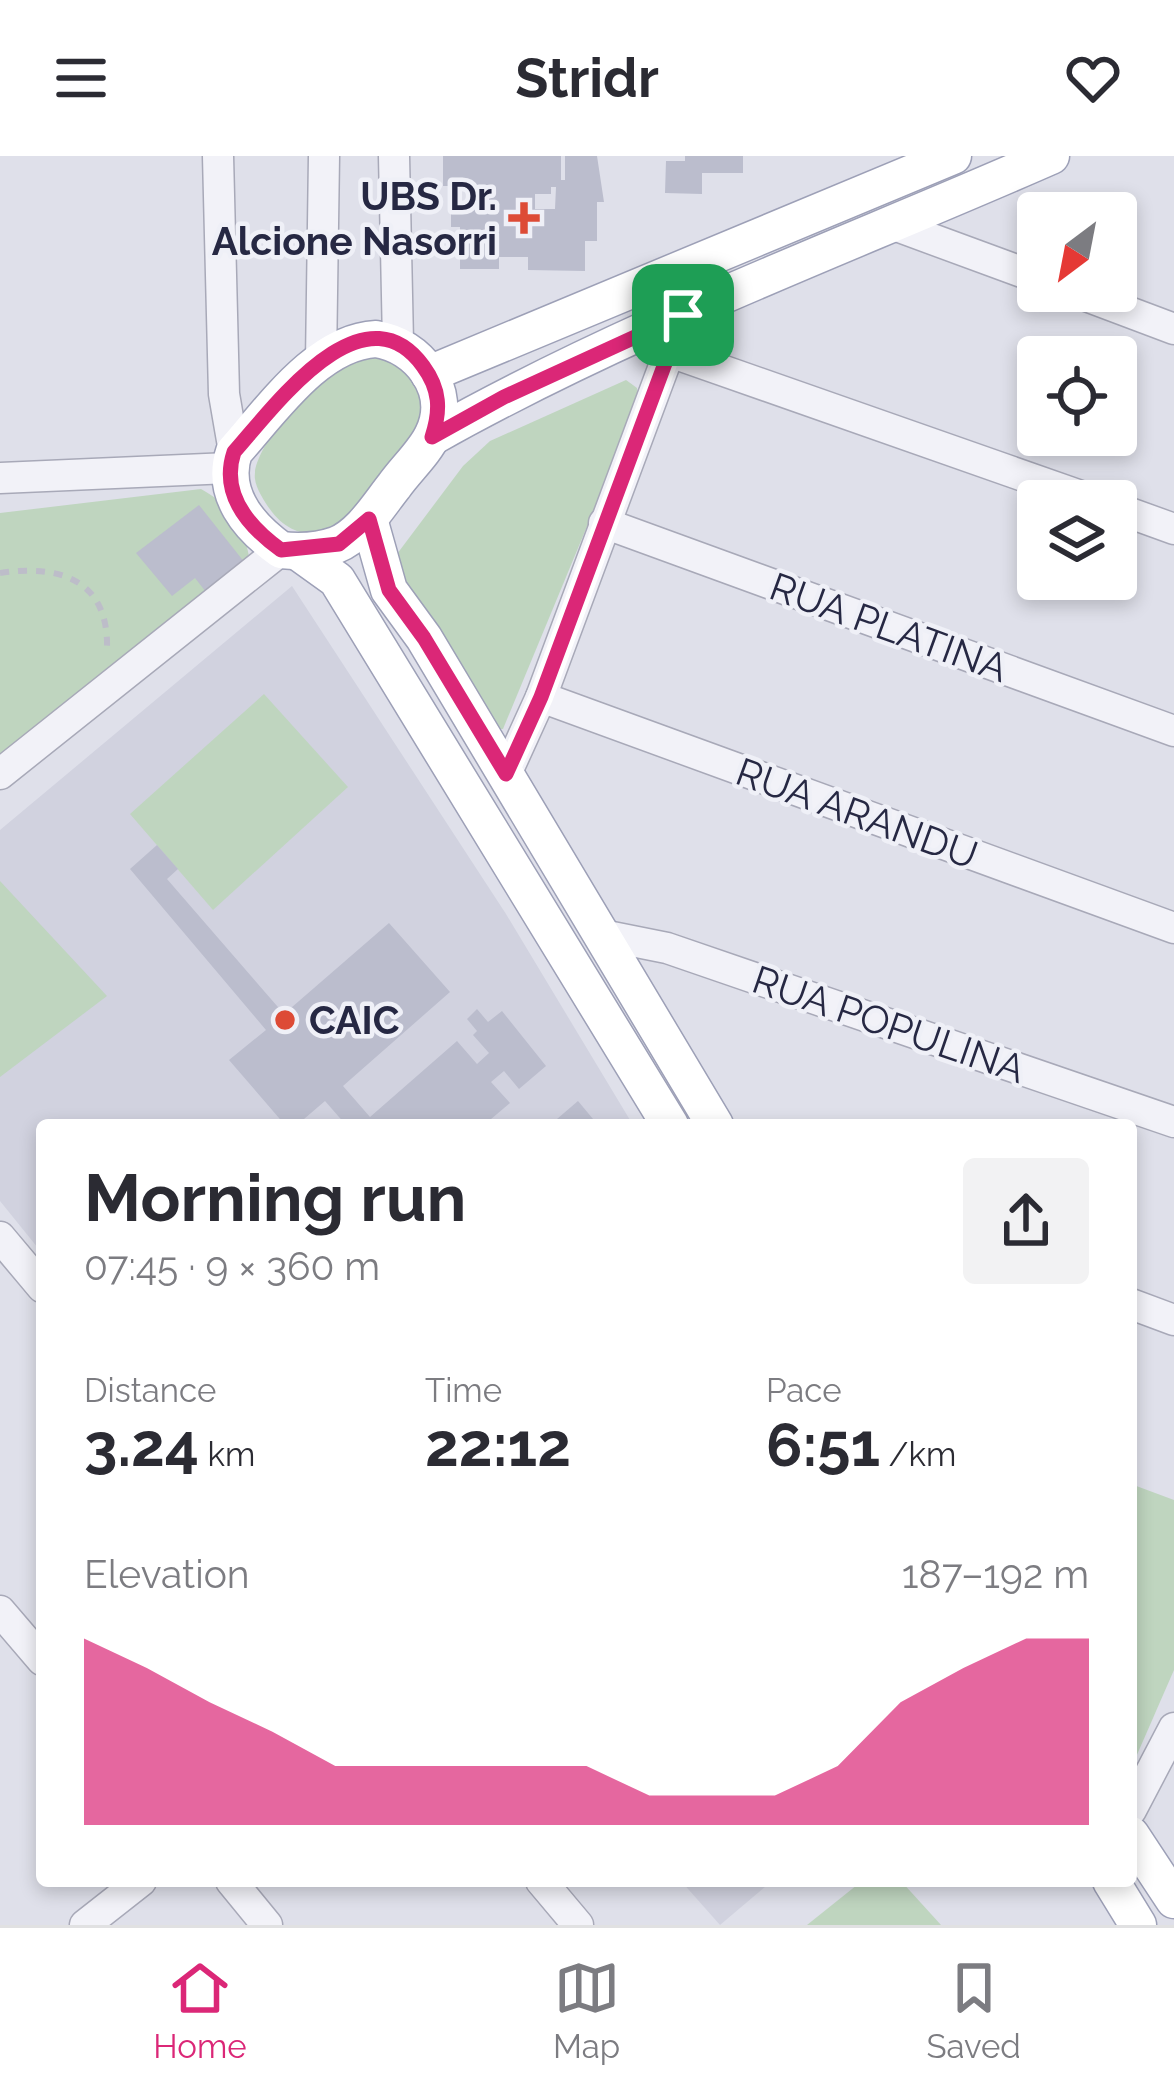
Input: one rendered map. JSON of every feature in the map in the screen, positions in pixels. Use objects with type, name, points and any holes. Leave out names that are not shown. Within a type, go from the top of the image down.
[{"type":"main road","points":[[429,374],[953,156]]},
{"type":"main road","points":[[290,551],[339,544],[369,519],[432,437],[504,397],[1051,156]]},
{"type":"main road","points":[[432,437],[439,400],[429,374],[398,342],[356,340],[321,361],[231,460],[244,518],[338,580],[666,1119]]},
{"type":"main road","points":[[369,519],[389,590],[424,638],[711,1119]]},
{"type":"main road","points":[[1137,1844],[1174,1900]]},
{"type":"main road","points":[[1115,1887],[1138,1925]]},
{"type":"street","points":[[0,478],[231,460],[224,394],[218,156]]},
{"type":"street","points":[[321,361],[324,156]]},
{"type":"street","points":[[394,156],[398,342]]},
{"type":"street","points":[[895,224],[1017,270]]},
{"type":"street","points":[[1129,312],[1174,329]]},
{"type":"street","points":[[506,774],[541,697],[683,315]]},
{"type":"street","points":[[630,338],[1035,480]]},
{"type":"street","points":[[1137,516],[1174,529]]},
{"type":"street","name":"RUA PLATINA","points":[[604,523],[1174,731]]},
{"type":"street","points":[[0,774],[290,551]]},
{"type":"street","name":"RUA ARANDU","points":[[541,697],[1174,928]]},
{"type":"street","name":"RUA POPULINA","points":[[602,935],[668,948],[1174,1122]]},
{"type":"street","points":[[0,1237],[36,1280]]},
{"type":"street","points":[[1137,1306],[1174,1320]]},
{"type":"street","points":[[0,1611],[36,1653]]},
{"type":"street","points":[[1137,1799],[1174,1728]]},
{"type":"street","points":[[85,1925],[132,1887]]},
{"type":"street","points":[[236,1887],[267,1925]]},
{"type":"street","points":[[546,1887],[578,1925]]},
{"type":"path","points":[[0,573],[45,569],[87,588],[103,611],[107,653]]},
{"type":"shaded area","name":"CAIC","points":[[292,586],[506,914],[629,1119],[36,1119],[36,1246],[0,1201],[0,830]]},
{"type":"shaded area","points":[[686,1887],[765,1887],[720,1925]]},
{"type":"green space","points":[[349,353],[405,362],[421,387],[426,416],[340,533],[303,533],[279,520],[267,505],[255,479],[257,465],[290,410]]},
{"type":"green space","points":[[626,380],[637,388],[639,401],[503,729],[491,729],[398,591],[397,554],[463,466],[490,441]]},
{"type":"green space","points":[[201,489],[235,519],[250,562],[0,761],[0,513]]},
{"type":"green space","points":[[264,694],[348,787],[213,910],[130,814]]},
{"type":"green space","points":[[0,881],[107,996],[0,1077]]},
{"type":"green space","points":[[1137,1486],[1174,1500],[1174,1670],[1137,1755]]},
{"type":"green space","points":[[854,1887],[906,1887],[941,1925],[807,1925]]},
{"type":"building","name":"UBS Dr. Alcione Nasorri","points":[[443,156],[561,156],[561,180],[565,180],[565,156],[597,156],[604,202],[597,202],[597,241],[585,241],[585,271],[528,270],[528,257],[499,257],[499,269],[460,269],[460,227],[451,227],[451,207],[477,207],[477,186],[443,186]],"holes":[[[551,187],[556,187],[555,209],[535,209],[535,194],[551,194]]]},
{"type":"building","points":[[685,156],[743,156],[743,173],[702,173],[702,194],[665,193],[666,161],[685,161]]},
{"type":"building","points":[[199,505],[245,563],[206,592],[195,578],[172,596],[136,553]]},
{"type":"building","points":[[157,845],[178,869],[167,879],[284,1014],[389,923],[450,992],[343,1086],[370,1117],[457,1041],[477,1064],[489,1053],[473,1035],[477,1031],[467,1019],[477,1009],[488,1022],[502,1011],[546,1066],[519,1089],[504,1071],[491,1082],[510,1103],[491,1119],[341,1119],[325,1101],[304,1119],[280,1119],[229,1060],[266,1030],[130,869]]},
{"type":"building","points":[[578,1101],[593,1119],[557,1119]]},
{"type":"place","name":"UBS Dr. Alcione Nasorri","points":[[524,218]]},
{"type":"place","name":"CAIC","points":[[285,1020]]},
{"type":"route","points":[[683,315],[541,697],[506,774],[424,638],[389,590],[369,519],[339,544],[298,552],[281,550],[244,518],[232,489],[229,468],[234,452],[321,361],[356,340],[398,342],[416,356],[439,400],[432,437],[504,397],[683,315]]}]
